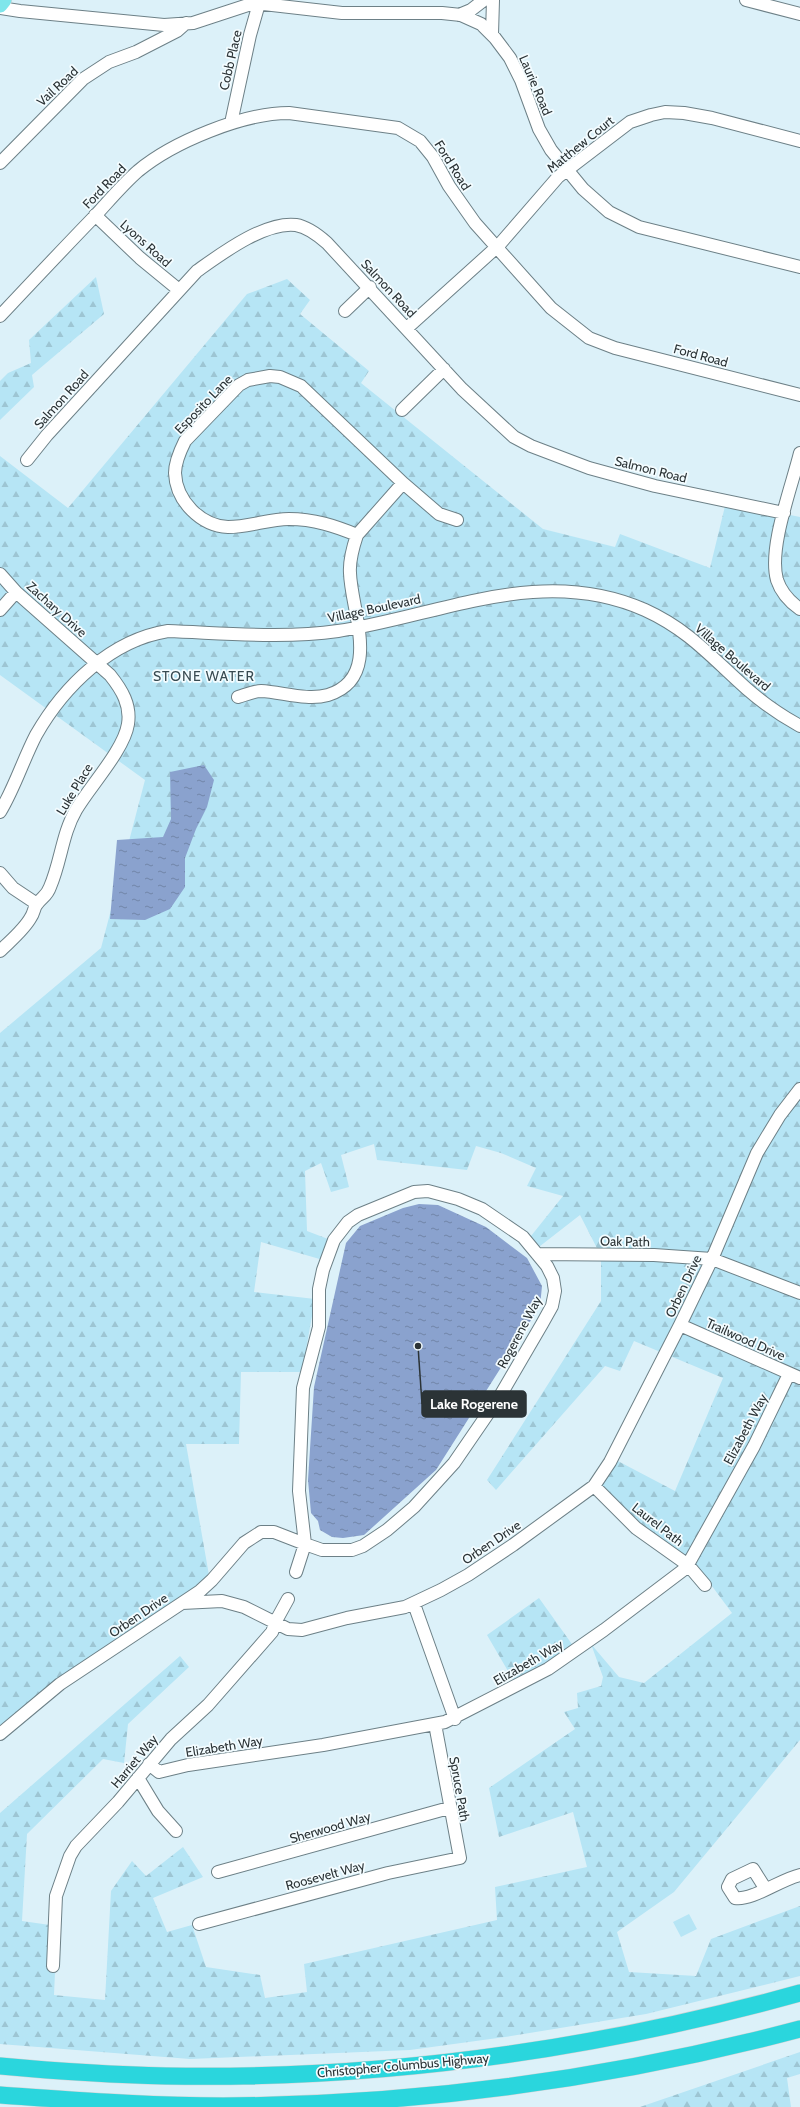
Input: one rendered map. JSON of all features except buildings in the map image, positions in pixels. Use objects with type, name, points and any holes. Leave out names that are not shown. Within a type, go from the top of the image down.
[{"type":"highway","name":"Christopher Columbus Highway","points":[[0,2066],[166,2076],[266,2075],[395,2068],[564,2047],[717,2015],[800,1993]]},
{"type":"highway","points":[[0,2095],[142,2104],[221,2106],[324,2104],[408,2098],[505,2088],[573,2078],[689,2056],[800,2029]]},
{"type":"main road","points":[[0,6],[4,0]]},
{"type":"street","points":[[459,15],[471,10],[484,0]]},
{"type":"street","points":[[492,0],[492,34]]},
{"type":"street","points":[[746,0],[800,14]]},
{"type":"street","name":"Laurie Road","points":[[0,6],[20,11],[164,25],[204,20],[241,6],[260,2],[342,13],[442,13],[459,15],[480,24],[492,34],[510,58],[521,80],[539,129],[551,150],[567,171],[596,201],[609,212],[629,224],[721,249],[800,267]]},
{"type":"street","name":"Cobb Place","points":[[231,123],[250,35],[260,2]]},
{"type":"street","name":"Vail Road","points":[[0,163],[83,79],[109,62],[136,52],[177,31],[186,23]]},
{"type":"street","name":"Matthew Court","points":[[407,328],[496,248],[558,177],[630,122],[651,114],[665,112],[712,118],[800,141]]},
{"type":"street","name":"Ford Road","points":[[0,316],[138,171],[159,157],[231,123],[276,113],[289,113],[398,128],[420,141],[427,148],[457,199],[475,224],[551,308],[589,338],[615,348],[800,395]]},
{"type":"street","name":"Lyons Road","points":[[95,215],[140,258],[179,290]]},
{"type":"street","name":"Salmon Road","points":[[27,460],[47,435],[197,271],[235,245],[261,232],[294,225],[307,229],[317,235],[370,288],[444,369],[489,415],[514,437],[531,446],[589,468],[654,486],[784,513]]},
{"type":"street","points":[[344,310],[370,288]]},
{"type":"street","points":[[402,410],[444,369]]},
{"type":"street","name":"Esposito Lane","points":[[357,535],[316,522],[288,519],[230,527],[217,526],[206,520],[187,504],[181,495],[175,472],[180,451],[185,441],[239,385],[259,377],[280,377],[301,386],[403,483],[439,514],[457,520]]},
{"type":"street","points":[[800,453],[784,513],[775,560],[776,571],[783,592],[792,604],[800,609]]},
{"type":"street","points":[[238,697],[259,691],[316,696],[334,692],[346,683],[357,668],[361,648],[350,575],[351,557],[357,535],[403,483]]},
{"type":"street","name":"Zachary Drive","points":[[0,574],[16,592],[48,618],[96,664]]},
{"type":"street","name":"Village Boulevard","points":[[0,812],[36,735],[66,694],[96,664],[133,641],[150,634],[162,632],[321,633],[358,627],[460,603],[523,592],[549,590],[598,594],[621,600],[669,623],[711,654],[748,690],[800,726]]},
{"type":"street","points":[[0,610],[16,592]]},
{"type":"street","name":"Luke Place","points":[[0,951],[31,918],[37,904],[45,898],[51,886],[64,835],[75,811],[117,750],[128,725],[129,709],[122,691],[110,675],[96,664]]},
{"type":"street","points":[[0,873],[13,888],[37,904]]},
{"type":"street","name":"Orben Drive","points":[[0,1734],[60,1684],[182,1603],[222,1601],[244,1607],[288,1629],[302,1630],[346,1618],[414,1604],[468,1575],[528,1535],[594,1486],[610,1462],[680,1325],[712,1258],[757,1153],[780,1115],[800,1089]]},
{"type":"street","name":"Rogerene Way","points":[[182,1603],[200,1591],[244,1543],[256,1534],[274,1532],[304,1544],[322,1550],[352,1550],[362,1546],[387,1530],[414,1507],[454,1463],[500,1396],[552,1306],[555,1291],[553,1278],[547,1266],[523,1237],[482,1209],[458,1199],[428,1191],[414,1192],[368,1209],[348,1222],[334,1240],[323,1270],[319,1289],[319,1327],[303,1388],[299,1491],[304,1544]]},
{"type":"street","name":"Oak Path","points":[[537,1254],[654,1255],[712,1258],[800,1293]]},
{"type":"street","name":"Trailwood Drive","points":[[680,1325],[795,1376]]},
{"type":"street","name":"Elizabeth Way","points":[[149,1764],[159,1772],[435,1724],[454,1719],[554,1664],[604,1630],[686,1568],[795,1376]]},
{"type":"street","name":"Laurel Path","points":[[594,1486],[636,1528],[688,1565],[705,1585]]},
{"type":"street","points":[[296,1572],[304,1544]]},
{"type":"street","name":"Harriet Way","points":[[53,1966],[56,1896],[70,1856],[76,1846],[138,1778],[170,1739],[208,1705],[246,1663],[272,1632],[288,1599]]},
{"type":"street","points":[[414,1604],[454,1719]]},
{"type":"street","name":"Spruce Path","points":[[435,1724],[449,1808],[460,1858]]},
{"type":"street","points":[[138,1778],[158,1811],[176,1831]]},
{"type":"street","name":"Sherwood Way","points":[[218,1872],[449,1808]]},
{"type":"street","name":"Roosevelt Way","points":[[199,1924],[388,1873],[460,1858]]},
{"type":"street","points":[[764,1888],[787,1878],[800,1875]]},
{"type":"green space","points":[[96,277],[104,314],[32,375],[34,387],[0,420],[0,381],[8,373],[31,363],[29,340]]},
{"type":"green space","points":[[287,279],[310,300],[300,314],[369,371],[361,383],[543,529],[615,547],[620,534],[710,568],[726,502],[800,517],[800,1740],[674,1892],[617,1932],[629,1972],[696,1976],[711,1939],[800,1906],[800,1976],[646,2014],[505,2037],[410,2050],[190,2059],[0,2044],[0,1813],[180,1656],[189,1667],[128,1724],[124,1763],[103,1759],[27,1834],[22,1921],[57,1926],[54,1995],[105,2000],[111,1891],[132,1861],[146,1876],[183,1847],[203,1877],[153,1898],[167,1932],[192,1925],[206,1967],[260,1975],[265,1998],[307,1992],[304,1964],[497,1920],[495,1887],[587,1867],[573,1812],[499,1837],[489,1788],[575,1729],[564,1712],[578,1708],[577,1693],[601,1686],[603,1677],[591,1644],[619,1677],[644,1683],[732,1613],[700,1570],[639,1523],[599,1487],[614,1459],[675,1491],[723,1378],[634,1341],[620,1371],[605,1366],[496,1490],[487,1480],[601,1301],[601,1256],[580,1215],[535,1250],[527,1241],[563,1196],[527,1186],[536,1168],[501,1153],[476,1146],[467,1170],[377,1160],[374,1144],[341,1155],[349,1187],[331,1192],[321,1163],[305,1171],[307,1231],[328,1239],[323,1260],[261,1242],[254,1292],[315,1299],[302,1372],[241,1372],[239,1444],[186,1444],[210,1581],[0,1725],[0,1033],[101,948],[145,780],[0,675],[0,456],[68,508],[247,294]]},
{"type":"green space","points":[[539,1598],[574,1647],[515,1683],[487,1635]]},
{"type":"green space","points":[[689,1914],[697,1929],[681,1937],[673,1922]]},
{"type":"green space","points":[[800,2052],[800,2074],[787,2078],[791,2107],[640,2107]]},
{"type":"water","points":[[204,765],[214,780],[207,807],[196,829],[185,858],[185,887],[170,909],[145,920],[110,919],[117,840],[163,837],[171,819],[170,772]]},
{"type":"water","points":[[419,1204],[438,1205],[486,1227],[527,1258],[542,1286],[540,1306],[436,1470],[364,1535],[343,1538],[332,1537],[320,1530],[318,1521],[311,1513],[308,1480],[314,1387],[346,1243],[360,1226],[403,1208]]},
{"type":"place","name":"Lake Rogerene","points":[[418,1346]]},
{"type":"district","name":"STONE WATER","points":[[204,676]]}]
